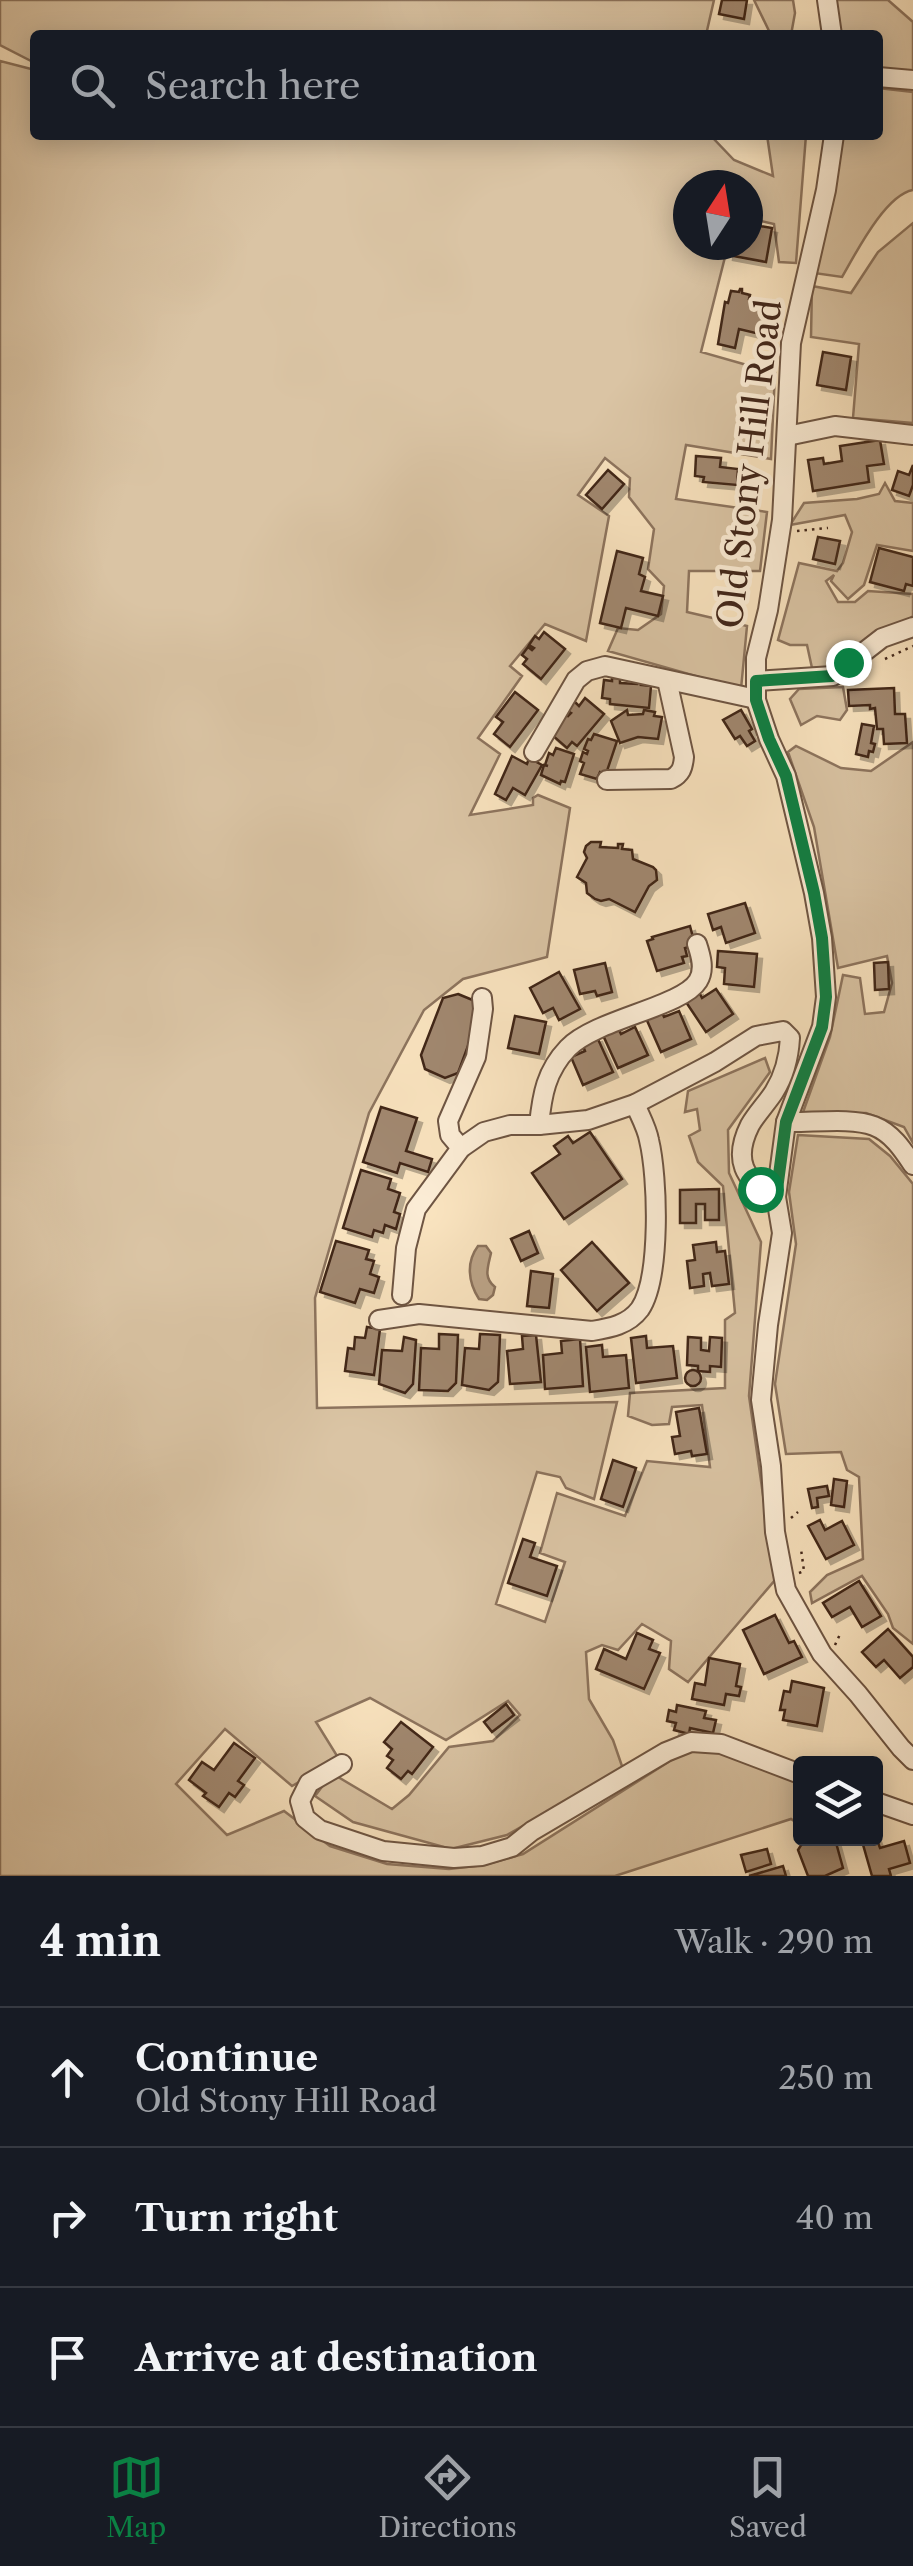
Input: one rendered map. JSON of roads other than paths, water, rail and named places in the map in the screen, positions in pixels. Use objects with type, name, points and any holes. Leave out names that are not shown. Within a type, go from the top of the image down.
[{"type":"street","points":[[811,0],[830,18]]},
{"type":"street","points":[[883,78],[913,80]]},
{"type":"street","name":"Old Stony Hill Road","points":[[833,140],[792,343],[780,532],[756,658],[756,690],[769,739],[786,776],[814,893],[826,997],[822,1027],[786,1122],[776,1197],[782,1233],[761,1400],[775,1532],[786,1590],[822,1654],[913,1760]]},
{"type":"street","points":[[786,436],[835,426],[913,435]]},
{"type":"street","points":[[534,752],[576,680],[588,671],[605,666],[667,680],[756,690],[832,676],[882,638],[913,627]]},
{"type":"street","points":[[607,780],[671,778],[683,767],[667,680]]},
{"type":"street","points":[[539,1126],[542,1092],[552,1068],[570,1046],[591,1032],[686,992],[699,980],[702,961],[697,944]]},
{"type":"street","points":[[461,1148],[450,1136],[448,1121],[476,1057],[484,1009],[482,998]]},
{"type":"street","points":[[402,1295],[406,1248],[416,1210],[461,1148],[484,1132],[588,1120],[635,1104],[756,1036],[783,1032],[790,1038],[786,1066],[776,1090],[750,1125],[742,1149],[743,1168],[750,1179],[776,1197]]},
{"type":"street","points":[[380,1320],[418,1314],[592,1331],[620,1326],[630,1318],[640,1309],[656,1244],[655,1180],[649,1139],[635,1104]]},
{"type":"street","points":[[786,1122],[875,1126],[899,1144],[913,1165]]},
{"type":"street","points":[[342,1764],[309,1783],[300,1801],[306,1818],[320,1830],[383,1851],[454,1858],[482,1856],[512,1846],[666,1752],[691,1742],[721,1744],[793,1771]]},
{"type":"street","points":[[883,1804],[913,1815]]}]
